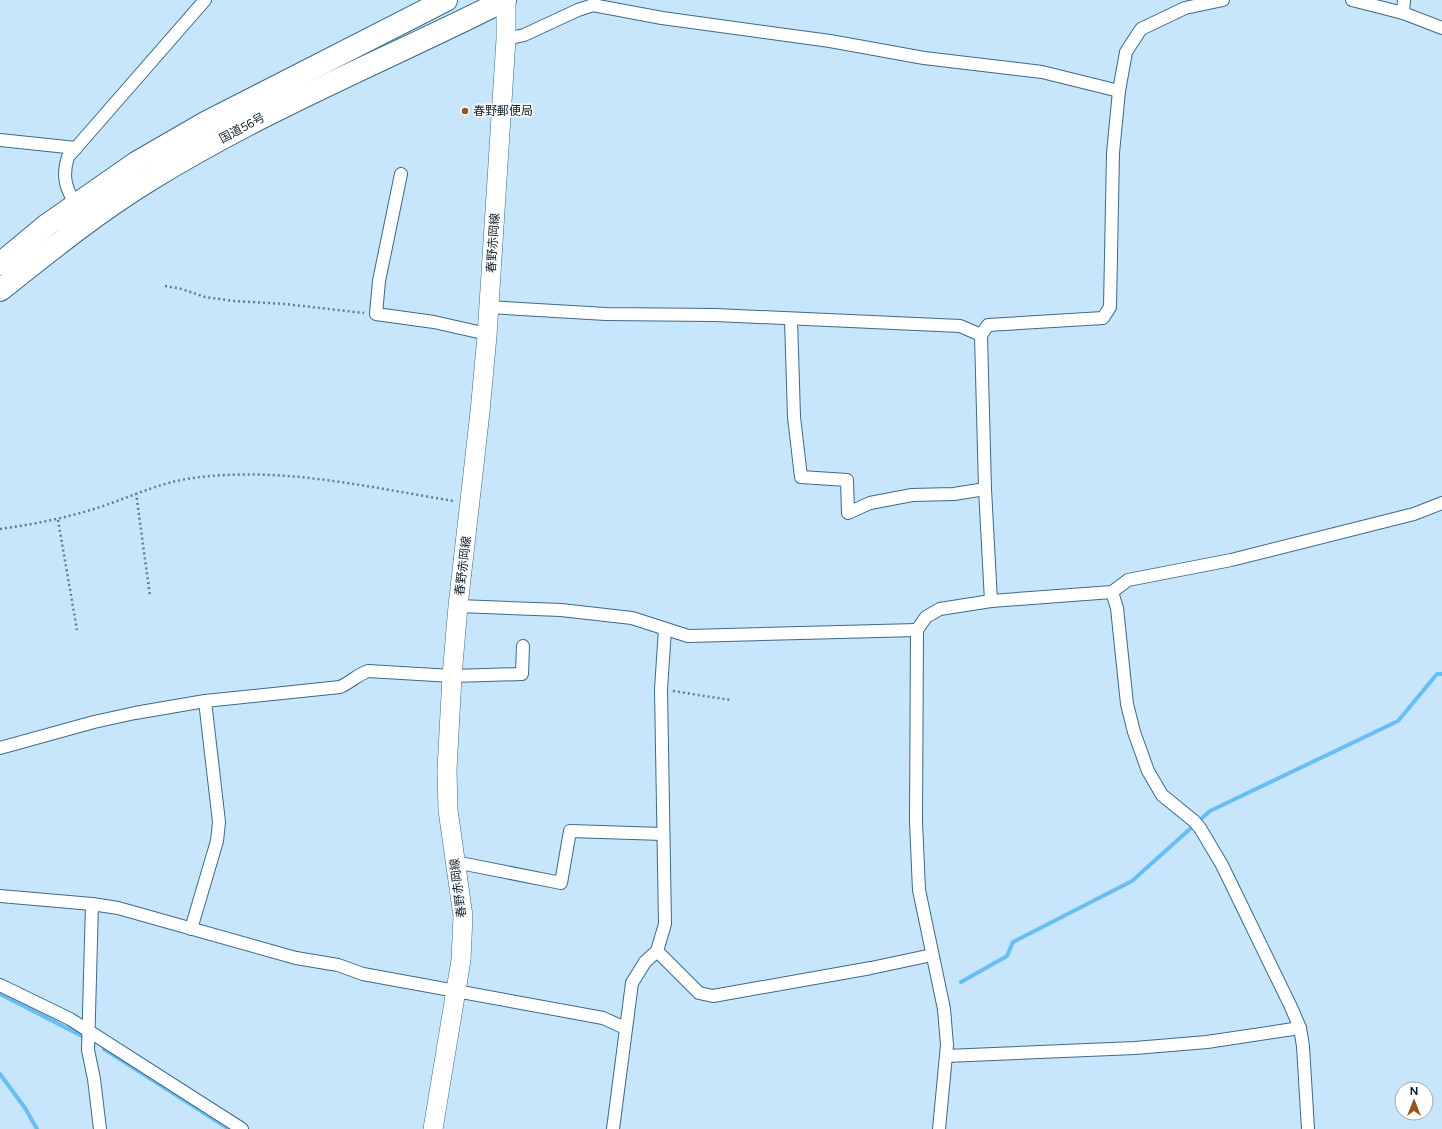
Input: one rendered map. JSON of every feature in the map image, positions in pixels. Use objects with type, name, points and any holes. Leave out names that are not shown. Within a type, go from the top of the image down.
[{"type":"highway","name":"国道56号","points":[[0,290],[80,213],[136,163],[206,122],[446,0]]},
{"type":"highway","name":"国道56号","points":[[0,264],[80,213],[149,181],[283,105],[506,0]]},
{"type":"main road","name":"春野赤岡線","points":[[433,1129],[461,960],[463,916],[448,810],[447,770],[452,676],[458,606],[487,334],[506,39],[506,0]]},
{"type":"street","points":[[80,213],[66,188],[64,170],[68,157],[205,0]]},
{"type":"street","points":[[991,601],[985,489],[981,335],[988,325],[1103,318],[1110,307],[1113,153],[1119,91],[1126,52],[1141,29],[1185,8],[1223,0]]},
{"type":"street","points":[[1352,0],[1404,13],[1442,28]]},
{"type":"street","points":[[1404,0],[1404,13]]},
{"type":"street","points":[[506,39],[524,35],[578,10],[593,5],[662,18],[830,41],[924,58],[1042,72],[1119,91]]},
{"type":"street","points":[[0,140],[76,148]]},
{"type":"street","points":[[401,174],[379,281],[376,314],[434,322],[487,334]]},
{"type":"street","points":[[488,307],[606,314],[715,315],[960,326],[981,335]]},
{"type":"street","points":[[791,319],[794,417],[801,477],[847,480],[848,513],[870,503],[912,496],[954,494],[985,489]]},
{"type":"street","points":[[940,1129],[947,1045],[944,1009],[919,890],[916,830],[917,630],[926,617],[940,609],[991,601],[1112,592],[1128,580],[1231,560],[1414,514],[1442,503]]},
{"type":"street","points":[[1112,592],[1117,608],[1127,704],[1134,732],[1148,771],[1162,795],[1197,824],[1222,865],[1300,1028],[1308,1129]]},
{"type":"street","points":[[458,606],[561,610],[632,618],[688,636],[917,630]]},
{"type":"street","points":[[613,1129],[632,983],[645,962],[657,951],[665,924],[661,689],[665,629]]},
{"type":"street","points":[[0,748],[94,722],[135,713],[205,701],[340,687],[348,683],[356,675],[368,671],[452,676],[522,674],[523,646]]},
{"type":"street","points":[[191,929],[217,841],[218,822],[205,701]]},
{"type":"street","points":[[455,862],[561,883],[570,831],[663,834]]},
{"type":"street","points":[[0,896],[92,904],[118,908],[296,958],[338,965],[363,974],[603,1018],[625,1028]]},
{"type":"street","points":[[92,904],[88,1050],[94,1079],[100,1129]]},
{"type":"street","points":[[657,951],[699,993],[713,996],[871,968],[932,955]]},
{"type":"street","points":[[0,985],[70,1019],[89,1033],[242,1129]]},
{"type":"street","points":[[946,1056],[1175,1045],[1207,1042],[1300,1028]]},
{"type":"path","points":[[165,286],[182,289],[205,297],[234,301],[285,304],[376,314]]},
{"type":"path","points":[[0,528],[58,520],[106,505],[156,485],[192,478],[236,474],[316,478],[470,504]]},
{"type":"path","points":[[136,493],[150,596]]},
{"type":"path","points":[[58,520],[77,630]]},
{"type":"path","points":[[661,689],[730,700]]},
{"type":"waterway","points":[[961,982],[1007,956],[1013,942],[1132,881],[1210,811],[1398,721],[1437,674],[1442,674]]},
{"type":"waterway","points":[[0,994],[82,1036]]},
{"type":"waterway","points":[[104,1049],[229,1129]]},
{"type":"waterway","points":[[0,1074],[25,1108],[37,1129]]},
{"type":"place","name":"春野郵便局","points":[[465,111]]}]
